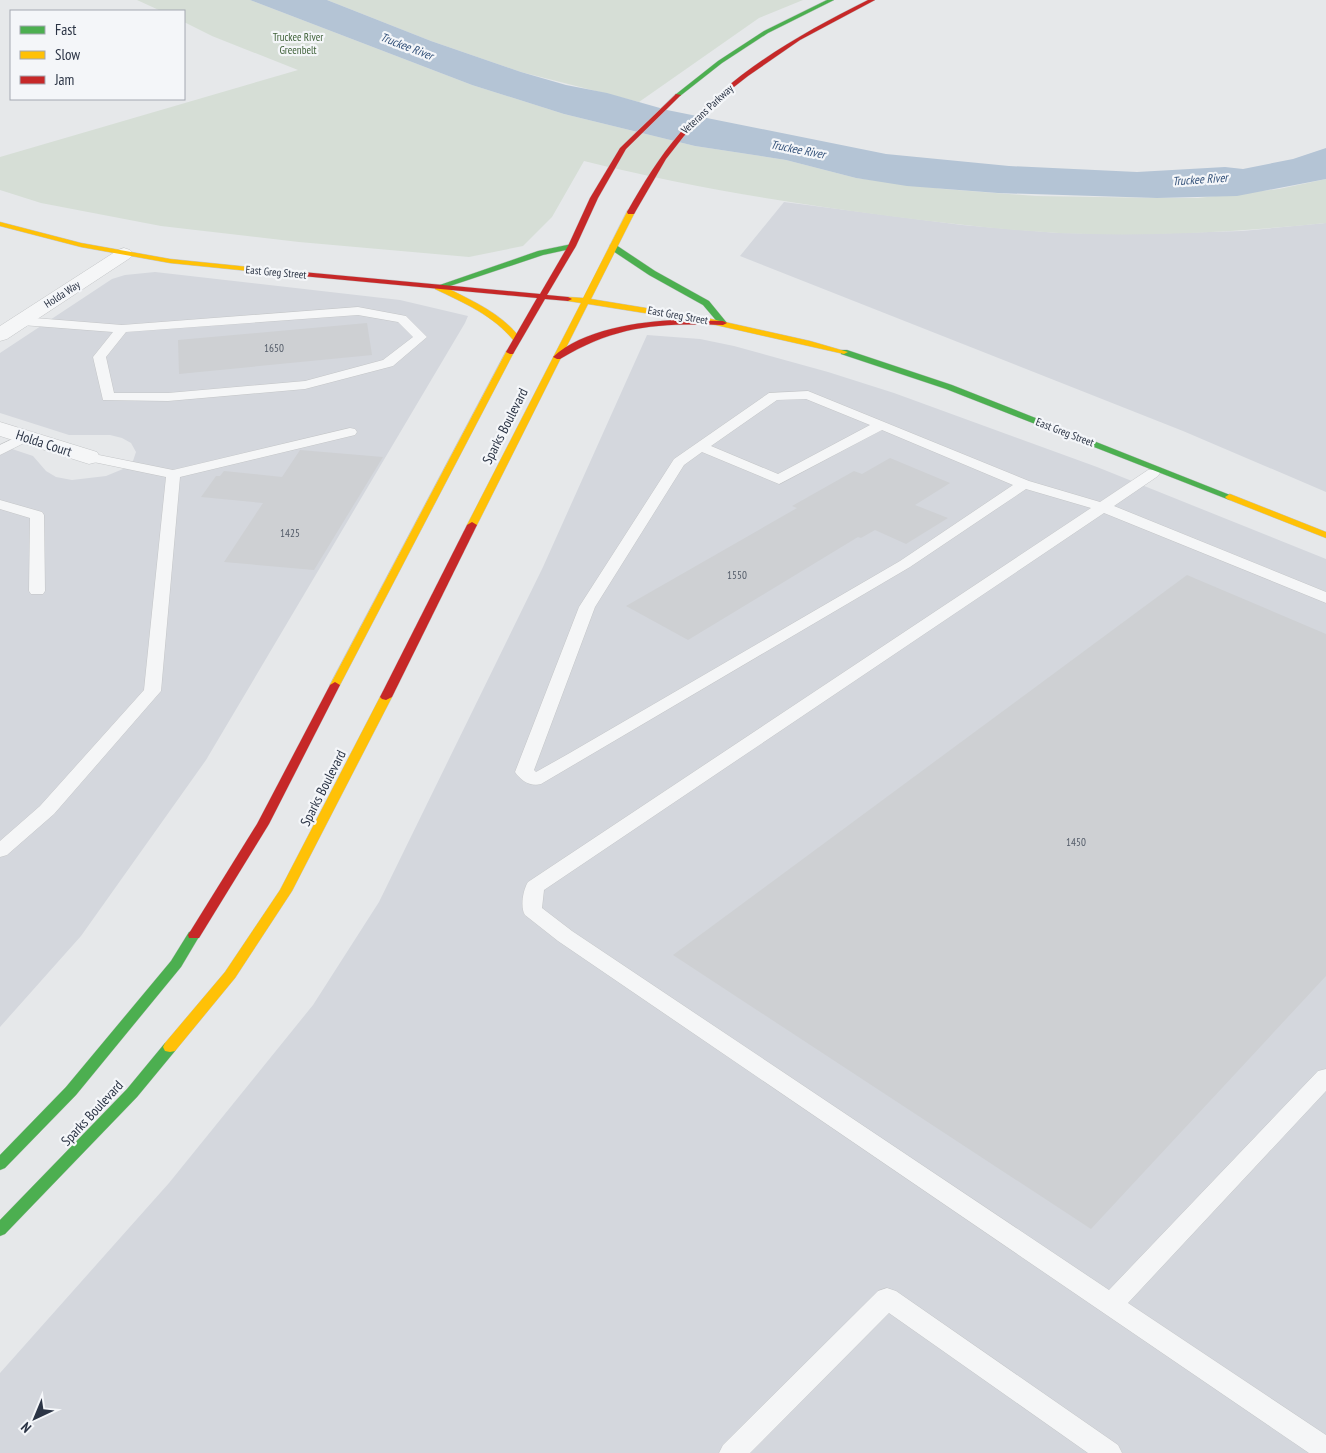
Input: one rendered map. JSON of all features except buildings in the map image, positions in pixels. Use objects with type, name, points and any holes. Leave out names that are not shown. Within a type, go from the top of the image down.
[{"type":"main road","name":"Veterans Parkway","points":[[543,298],[572,246],[594,198],[624,148],[679,94],[720,62],[766,32],[832,0]]},
{"type":"main road","name":"Veterans Parkway","points":[[586,301],[647,181],[668,150],[687,127],[716,99],[755,67],[798,38],[872,0]]},
{"type":"main road","name":"East Greg Street","points":[[0,224],[81,246],[124,254],[220,266],[586,301],[724,323],[804,341],[909,372],[1326,535]]},
{"type":"main road","points":[[438,287],[541,253],[572,246]]},
{"type":"main road","points":[[613,247],[628,259],[706,303],[724,323]]},
{"type":"main road","points":[[438,287],[475,306],[502,323],[512,330],[517,339]]},
{"type":"main road","points":[[0,1164],[71,1091],[176,964],[263,824],[517,339],[543,298]]},
{"type":"main road","name":"Sparks Boulevard","points":[[0,1230],[138,1085],[230,975],[286,891],[586,301]]},
{"type":"main road","points":[[557,356],[574,344],[616,328],[676,321],[724,323]]},
{"type":"street","name":"Holda Way","points":[[1,333],[124,254]]},
{"type":"street","name":"Holda Court","points":[[0,429],[89,458]]},
{"type":"lane","points":[[22,320],[122,329],[358,311],[402,318],[421,337],[388,363],[305,385],[168,397],[108,397],[99,357],[122,329]]},
{"type":"lane","points":[[1024,484],[905,564],[535,780],[524,772],[587,607],[679,462],[774,396],[808,395],[1024,484],[1102,507],[1326,598]]},
{"type":"lane","points":[[702,447],[779,480],[881,425]]},
{"type":"lane","points":[[89,458],[173,474],[350,432]]},
{"type":"lane","points":[[0,452],[25,437]]},
{"type":"lane","points":[[1153,473],[535,886],[532,910],[574,942],[1326,1450]]},
{"type":"lane","points":[[0,851],[47,810],[152,692],[173,474]]},
{"type":"lane","points":[[0,504],[38,515],[37,591]]},
{"type":"lane","points":[[1111,1305],[1326,1077]]},
{"type":"lane","points":[[732,1453],[887,1298],[1109,1453]]},
{"type":"shaded area","points":[[784,202],[962,225],[1058,233],[1139,234],[1242,231],[1326,223],[1326,492],[1183,431],[740,256]]},
{"type":"shaded area","points":[[155,272],[400,300],[468,316],[206,760],[81,936],[0,1027],[0,445],[33,456],[46,471],[56,477],[72,480],[106,476],[123,469],[133,461],[136,452],[131,443],[122,438],[110,435],[69,435],[0,413],[0,353],[112,279],[125,275]]},
{"type":"shaded area","points":[[647,335],[700,339],[734,346],[828,372],[894,393],[1097,467],[1326,559],[1326,1453],[0,1453],[0,1373],[169,1183],[313,1005],[379,902],[543,567]]},
{"type":"green space","name":"Truckee River Greenbelt","points":[[137,0],[250,0],[472,85],[564,114],[695,146],[786,160],[856,178],[944,189],[1036,196],[1157,198],[1198,198],[1279,189],[1326,179],[1326,223],[1259,229],[1159,234],[1092,234],[1016,230],[889,216],[774,199],[698,186],[584,161],[552,217],[523,246],[469,257],[299,242],[161,226],[41,203],[0,190],[0,157],[298,70],[212,36],[185,22],[185,10],[159,10]]},
{"type":"green space","points":[[327,0],[803,0],[759,18],[639,102],[521,72],[431,41]]},
{"type":"water","name":"Truckee River","points":[[250,0],[327,0],[431,41],[521,72],[566,85],[607,93],[667,110],[886,154],[1009,166],[1137,172],[1225,167],[1243,169],[1293,159],[1326,148],[1326,179],[1237,196],[1157,198],[998,193],[907,186],[856,178],[786,160],[695,146],[564,114],[472,85]]},
{"type":"traffic: fast","points":[[678,95],[720,62],[766,32],[831,0]]},
{"type":"traffic: fast","points":[[438,287],[541,253],[572,246]]},
{"type":"traffic: fast","points":[[613,247],[652,273],[706,303],[723,323]]},
{"type":"traffic: fast","points":[[844,352],[949,387],[1230,497]]},
{"type":"traffic: fast","points":[[0,1164],[71,1091],[176,964],[194,935]]},
{"type":"traffic: fast","points":[[0,1230],[132,1093],[170,1047]]},
{"type":"traffic: slow","points":[[472,525],[631,212]]},
{"type":"traffic: slow","points":[[0,224],[81,245],[170,261],[249,269]]},
{"type":"traffic: slow","points":[[438,287],[491,315],[510,330],[517,339]]},
{"type":"traffic: slow","points":[[568,299],[638,308],[707,320],[844,352]]},
{"type":"traffic: slow","points":[[335,685],[510,352]]},
{"type":"traffic: slow","points":[[1230,497],[1326,535]]},
{"type":"traffic: slow","points":[[170,1047],[230,975],[286,891],[386,697]]},
{"type":"traffic: jam","points":[[631,212],[664,158],[701,113],[723,93],[746,74],[798,39],[825,23],[872,0]]},
{"type":"traffic: jam","points":[[510,352],[572,246],[594,198],[623,148],[678,95]]},
{"type":"traffic: jam","points":[[249,269],[568,299]]},
{"type":"traffic: jam","points":[[557,357],[597,336],[637,325],[678,322],[723,323]]},
{"type":"traffic: jam","points":[[386,697],[472,525]]},
{"type":"traffic: jam","points":[[194,935],[263,824],[335,685]]}]
